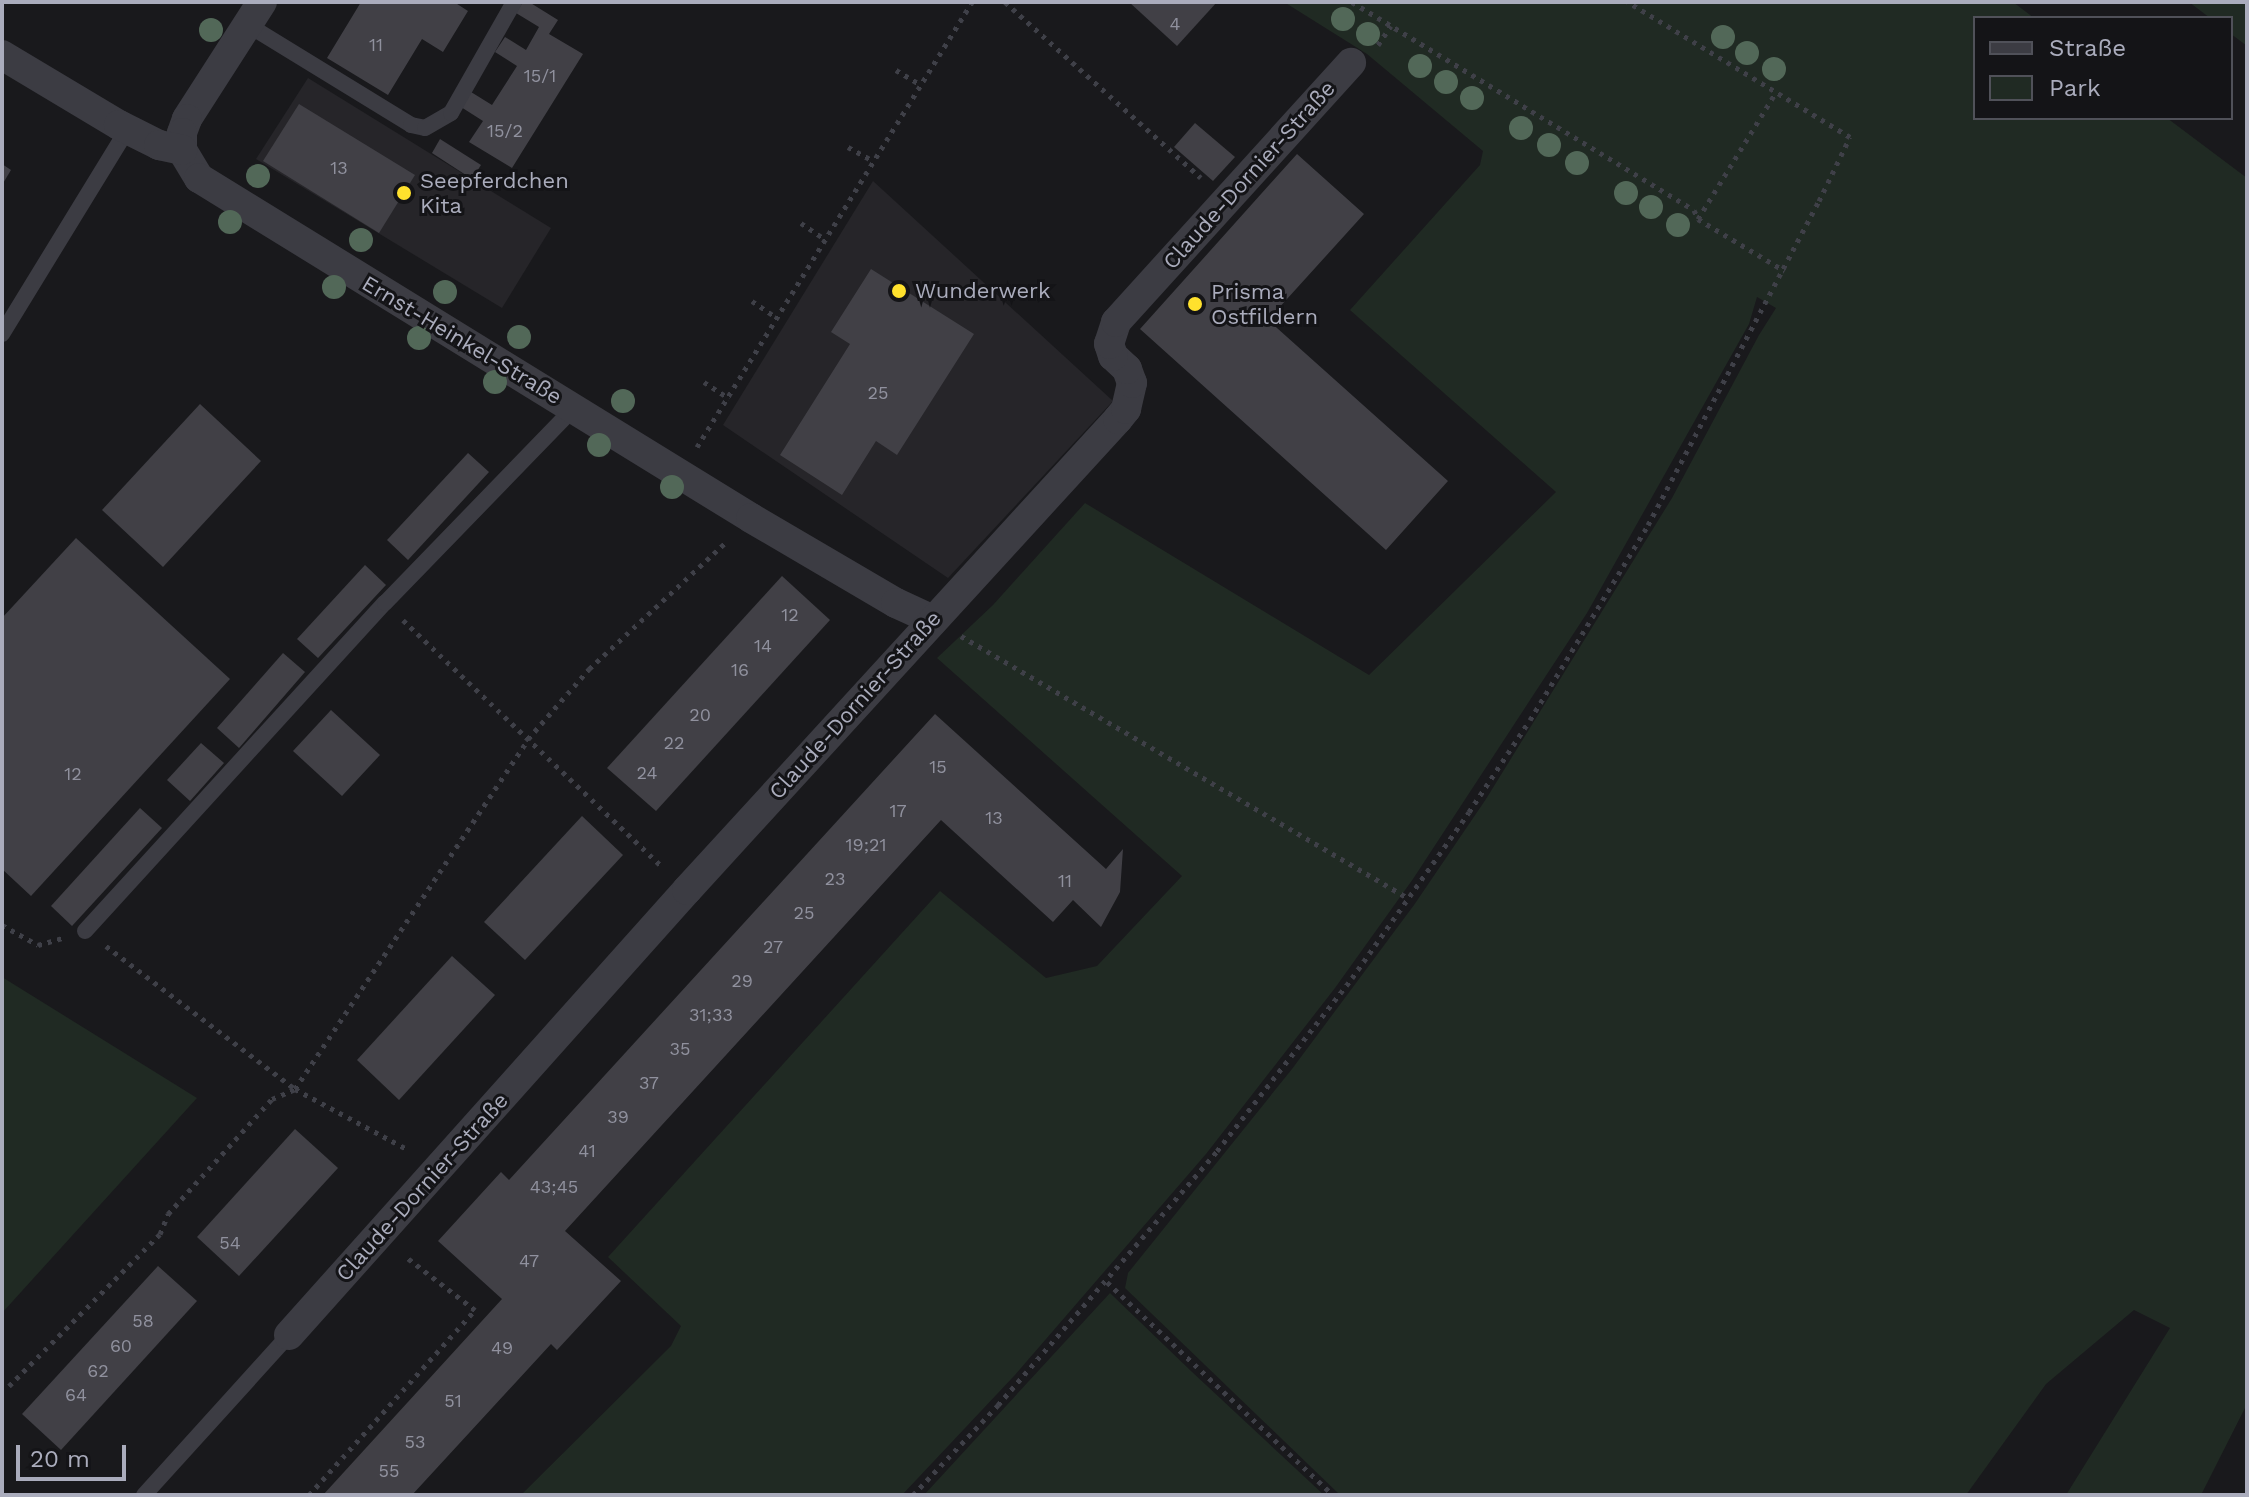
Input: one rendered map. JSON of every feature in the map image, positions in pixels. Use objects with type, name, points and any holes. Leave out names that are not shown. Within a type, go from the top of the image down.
[{"type":"street","points":[[2,55],[127,130],[159,145],[182,150],[187,119],[255,14]]},
{"type":"street","name":"Claude-Dornier-Straße","points":[[289,1335],[687,890],[1126,409],[1132,383],[1127,369],[1113,356],[1109,344],[1116,322],[1351,63]]},
{"type":"street","name":"Ernst-Heinkel-Straße","points":[[182,150],[192,169],[210,186],[751,518],[896,603],[933,620]]},
{"type":"lane","points":[[255,14],[411,125],[425,128],[451,113],[514,2]]},
{"type":"lane","points":[[2,334],[127,130]]},
{"type":"lane","points":[[85,931],[385,603],[574,408]]},
{"type":"lane","points":[[144,1495],[289,1335]]},
{"type":"path","points":[[679,474],[971,4],[963,2]]},
{"type":"path","points":[[1005,2],[1226,200]]},
{"type":"path","points":[[1352,2],[1694,210],[1698,219],[1785,271]]},
{"type":"path","points":[[913,1495],[1107,1282],[1217,1151],[1352,978],[1408,899],[1512,746],[1648,525],[1785,271],[1850,137],[1628,2]]},
{"type":"path","points":[[896,70],[921,85]]},
{"type":"path","points":[[1698,219],[1775,94]]},
{"type":"path","points":[[848,147],[873,161]]},
{"type":"path","points":[[801,223],[825,239]]},
{"type":"path","points":[[752,301],[776,317]]},
{"type":"path","points":[[704,382],[729,398]]},
{"type":"path","points":[[9,1386],[160,1234],[168,1214],[272,1099],[295,1089],[528,739],[589,669],[751,518]]},
{"type":"path","points":[[385,603],[687,890]]},
{"type":"path","points":[[933,620],[1408,899]]},
{"type":"path","points":[[2,925],[38,945],[85,931],[295,1089],[440,1167]]},
{"type":"path","points":[[309,1495],[475,1310],[379,1235]]},
{"type":"path","points":[[1107,1282],[1333,1495]]},
{"type":"shaded area","name":"Seepferdchen Kita","points":[[308,78],[551,228],[502,308],[256,159]]},
{"type":"shaded area","name":"Wunderwerk","points":[[873,181],[1113,401],[948,578],[723,425]]},
{"type":"green space","points":[[1284,2],[2013,2],[2031,16],[1973,16],[1973,120],[2170,120],[2247,178],[2247,1404],[2201,1495],[2066,1495],[2170,1328],[2134,1310],[2046,1384],[1966,1495],[1340,1495],[1125,1288],[1128,1273],[1292,1069],[1414,905],[1486,799],[1672,498],[1776,308],[1757,297],[1749,324],[1587,613],[1413,879],[1335,988],[1206,1154],[1014,1376],[902,1495],[521,1495],[671,1346],[681,1326],[608,1257],[940,891],[1046,978],[1097,966],[1182,876],[937,658],[993,605],[1085,503],[1369,675],[1556,492],[1350,310],[1480,165],[1483,151],[1367,54]]},
{"type":"green space","points":[[2189,2],[2247,2],[2247,46],[2233,36],[2233,16],[2207,16]]},
{"type":"green space","points":[[2,977],[197,1098],[2,1313]]},
{"type":"green space","points":[[1110,1293],[1191,1371],[1324,1495],[924,1495]]},
{"type":"building","points":[[361,2],[454,2],[468,11],[443,52],[422,39],[388,95],[327,58]]},
{"type":"building","points":[[523,2],[529,2],[558,20],[549,34],[583,54],[512,168],[469,142],[483,121],[461,107],[471,92],[492,105],[517,66],[495,52],[505,37],[526,50],[539,27],[516,13]]},
{"type":"building","points":[[1129,2],[1217,2],[1177,46]]},
{"type":"building","points":[[299,104],[415,175],[379,233],[263,161]]},
{"type":"building","points":[[1195,123],[1235,157],[1213,181],[1174,147]]},
{"type":"building","points":[[440,139],[481,165],[472,179],[432,153]]},
{"type":"building","points":[[1297,154],[1364,214],[1268,320],[1448,481],[1386,550],[1140,329]]},
{"type":"building","points":[[2,164],[11,170],[2,185]]},
{"type":"building","points":[[871,269],[974,334],[897,455],[876,441],[842,495],[780,455],[850,344],[831,332]]},
{"type":"building","points":[[200,404],[261,461],[163,567],[102,510]]},
{"type":"building","points":[[468,453],[489,472],[408,560],[387,540]]},
{"type":"building","points":[[76,538],[230,679],[31,896],[2,869],[2,618]]},
{"type":"building","points":[[365,565],[386,585],[318,658],[297,639]]},
{"type":"building","points":[[782,576],[830,620],[656,811],[607,768]]},
{"type":"building","points":[[283,653],[305,672],[239,748],[217,728]]},
{"type":"building","points":[[331,710],[380,755],[342,796],[293,751]]},
{"type":"building","points":[[935,714],[1106,869],[1123,849],[1120,892],[1101,927],[1073,900],[1053,922],[941,820],[565,1231],[621,1281],[557,1350],[551,1344],[412,1495],[323,1495],[502,1299],[438,1241],[501,1172],[509,1180]]},
{"type":"building","points":[[201,743],[224,763],[190,801],[167,780]]},
{"type":"building","points":[[140,808],[162,828],[72,926],[51,906]]},
{"type":"building","points":[[582,816],[623,855],[525,960],[484,922]]},
{"type":"building","points":[[452,956],[495,995],[399,1100],[357,1060]]},
{"type":"building","points":[[295,1129],[338,1168],[239,1276],[197,1237]]},
{"type":"building","points":[[158,1266],[197,1301],[61,1450],[22,1414]]},
{"type":"place","name":"Seepferdchen Kita","points":[[404,193]]},
{"type":"place","name":"Wunderwerk","points":[[899,291]]},
{"type":"place","name":"Prisma Ostfildern","points":[[1195,304]]}]
